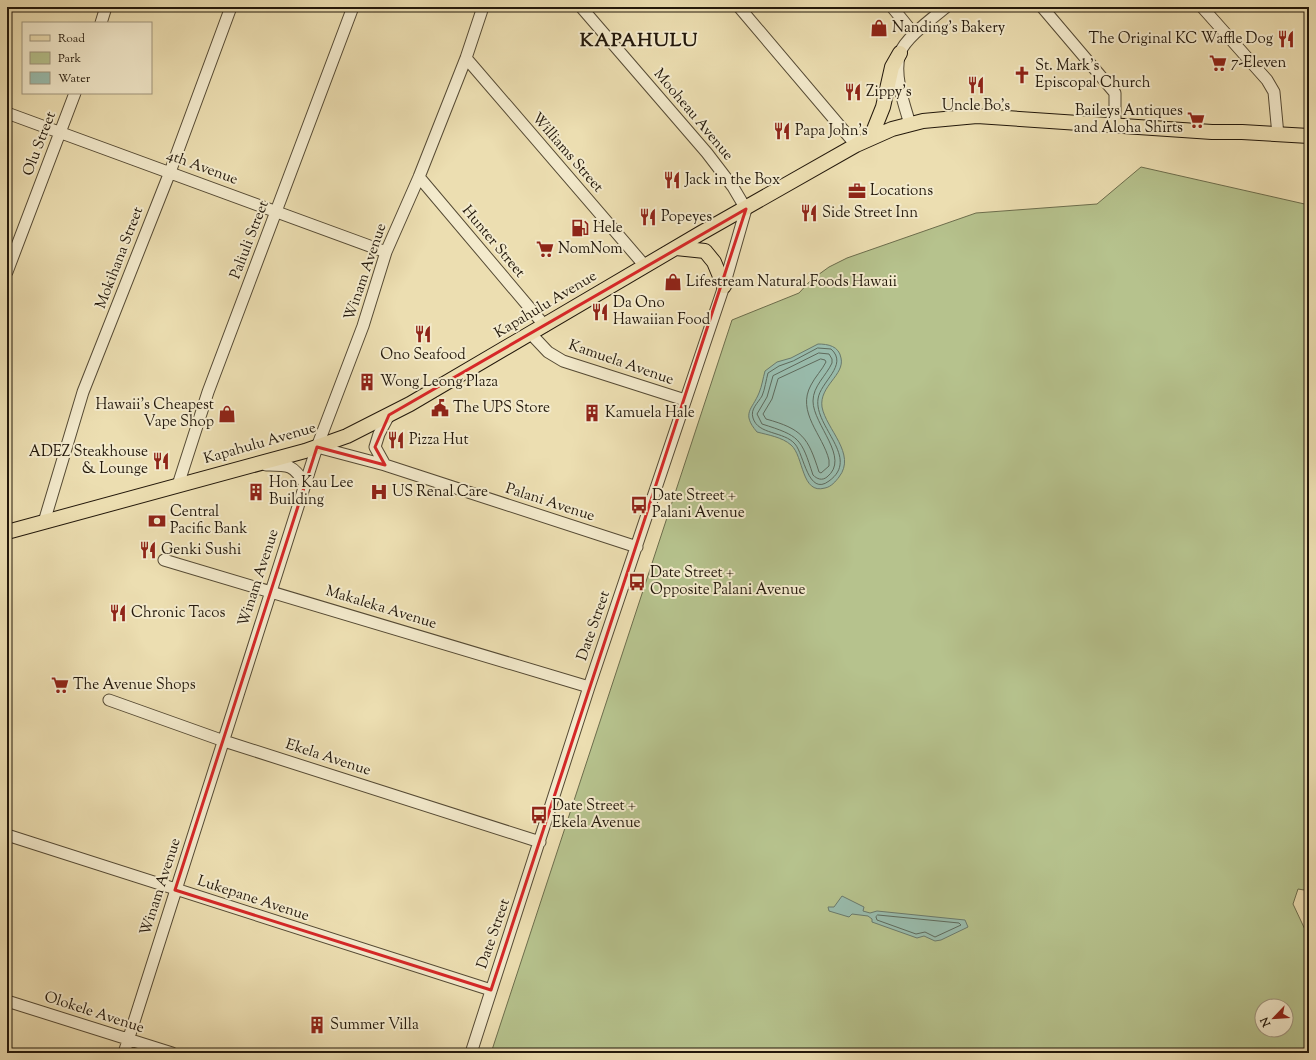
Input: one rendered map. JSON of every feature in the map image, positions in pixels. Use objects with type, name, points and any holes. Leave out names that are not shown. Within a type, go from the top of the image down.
[{"type":"main road","points":[[871,137],[883,107],[892,67],[900,53]]},
{"type":"main road","name":"Kapahulu Avenue","points":[[7,532],[317,447],[346,436],[389,416],[676,248],[856,145],[871,137],[910,124],[977,116],[1309,136]]},
{"type":"main road","points":[[676,248],[705,251],[714,262],[724,286]]},
{"type":"street","points":[[101,22],[106,7]]},
{"type":"street","name":"Mokihana Street","points":[[44,522],[83,392],[170,172],[231,7]]},
{"type":"street","name":"Paliuli Street","points":[[178,485],[208,392],[353,7]]},
{"type":"street","name":"Winam Avenue","points":[[124,1053],[317,447],[363,326],[386,252],[419,177],[466,58],[483,7]]},
{"type":"street","name":"Mooheau Avenue","points":[[581,7],[707,153],[733,187],[746,209]]},
{"type":"street","points":[[739,7],[856,145]]},
{"type":"street","points":[[892,7],[914,34]]},
{"type":"street","points":[[910,124],[902,100],[899,76],[900,53],[914,34],[946,7]]},
{"type":"street","points":[[1042,7],[1115,92],[1115,125]]},
{"type":"street","points":[[1202,7],[1267,80],[1274,92],[1278,135]]},
{"type":"street","name":"Williams Street","points":[[466,58],[645,266]]},
{"type":"street","name":"Olu Street","points":[[7,272],[75,94]]},
{"type":"street","name":"4th Avenue","points":[[7,113],[60,134],[170,172],[386,252]]},
{"type":"street","name":"Hunter Street","points":[[419,177],[545,326]]},
{"type":"street","name":"Date Street","points":[[471,1053],[589,687],[724,286],[746,209]]},
{"type":"street","name":"Kamuela Avenue","points":[[531,334],[548,352],[563,361],[685,400]]},
{"type":"street","points":[[385,466],[375,447],[379,434],[389,416]]},
{"type":"street","name":"Palani Avenue","points":[[317,447],[385,466],[637,547]]},
{"type":"street","points":[[251,465],[287,465],[297,470],[305,484]]},
{"type":"street","name":"Makaleka Avenue","points":[[164,560],[589,687]]},
{"type":"street","name":"Ekela Avenue","points":[[109,700],[224,741],[540,842]]},
{"type":"street","name":"Lukepane Avenue","points":[[7,835],[491,990]]},
{"type":"street","name":"Olokele Avenue","points":[[7,1001],[172,1053]]},
{"type":"highlighted area","points":[[746,209],[491,990],[175,890],[317,447],[385,465],[375,447],[389,415]]},
{"type":"green space","points":[[1141,167],[1309,205],[1309,873],[1304,890],[1298,889],[1293,904],[1309,938],[1309,1053],[491,1053],[732,320],[799,293],[811,280],[829,267],[847,258],[976,213],[1097,204]]},
{"type":"water","points":[[818,344],[832,346],[838,351],[841,358],[839,370],[824,393],[822,407],[843,451],[844,468],[835,482],[825,488],[817,489],[811,486],[807,480],[795,450],[791,445],[779,438],[757,432],[752,426],[749,412],[760,390],[765,371],[777,362],[791,358]]},
{"type":"water","points":[[842,896],[864,907],[863,911],[870,913],[877,911],[965,920],[968,927],[941,940],[935,941],[924,936],[917,938],[872,922],[872,919],[868,916],[852,914],[849,917],[829,911],[828,907],[834,907]]},
{"type":"place","name":"Nanding's Bakery","points":[[879,28]]},
{"type":"place","name":"The Original KC Waffle Dog","points":[[1286,39]]},
{"type":"place","name":"7-Eleven","points":[[1218,63]]},
{"type":"place","name":"St. Mark's Episcopal Church","points":[[1022,75]]},
{"type":"place","name":"Uncle Bo's","points":[[976,85]]},
{"type":"place","name":"Zippy's","points":[[853,92]]},
{"type":"place","name":"Baileys Antiques and Aloha Shirts","points":[[1196,120]]},
{"type":"place","name":"Papa John's","points":[[782,131]]},
{"type":"place","name":"Jack in the Box","points":[[672,180]]},
{"type":"place","name":"Locations","points":[[857,191]]},
{"type":"place","name":"Side Street Inn","points":[[809,213]]},
{"type":"place","name":"Popeyes","points":[[648,217]]},
{"type":"place","name":"Hele","points":[[580,228]]},
{"type":"place","name":"NomNom","points":[[545,249]]},
{"type":"place","name":"Lifestream Natural Foods Hawaii","points":[[673,282]]},
{"type":"place","name":"Da Ono Hawaiian Food","points":[[600,312]]},
{"type":"place","name":"Ono Seafood","points":[[423,334]]},
{"type":"place","name":"Wong Leong Plaza","points":[[367,382]]},
{"type":"place","name":"The UPS Store","points":[[440,408]]},
{"type":"place","name":"Kamuela Hale","points":[[592,413]]},
{"type":"place","name":"Hawaii’s Cheapest Vape Shop","points":[[227,414]]},
{"type":"place","name":"Pizza Hut","points":[[396,440]]},
{"type":"place","name":"ADEZ Steakhouse & Lounge","points":[[161,461]]},
{"type":"place","name":"Hon Kau Lee Building","points":[[256,492]]},
{"type":"place","name":"US Renal Care","points":[[379,492]]},
{"type":"place","name":"Date Street + Palani Avenue","points":[[639,505]]},
{"type":"place","name":"Central Pacific Bank","points":[[157,521]]},
{"type":"place","name":"Genki Sushi","points":[[148,550]]},
{"type":"place","name":"Date Street + Opposite Palani Avenue","points":[[637,582]]},
{"type":"place","name":"Chronic Tacos","points":[[118,613]]},
{"type":"place","name":"The Avenue Shops","points":[[60,685]]},
{"type":"place","name":"Date Street + Ekela Avenue","points":[[539,815]]},
{"type":"place","name":"Summer Villa","points":[[317,1025]]},
{"type":"district","name":"KAPAHULU","points":[[639,41]]}]
